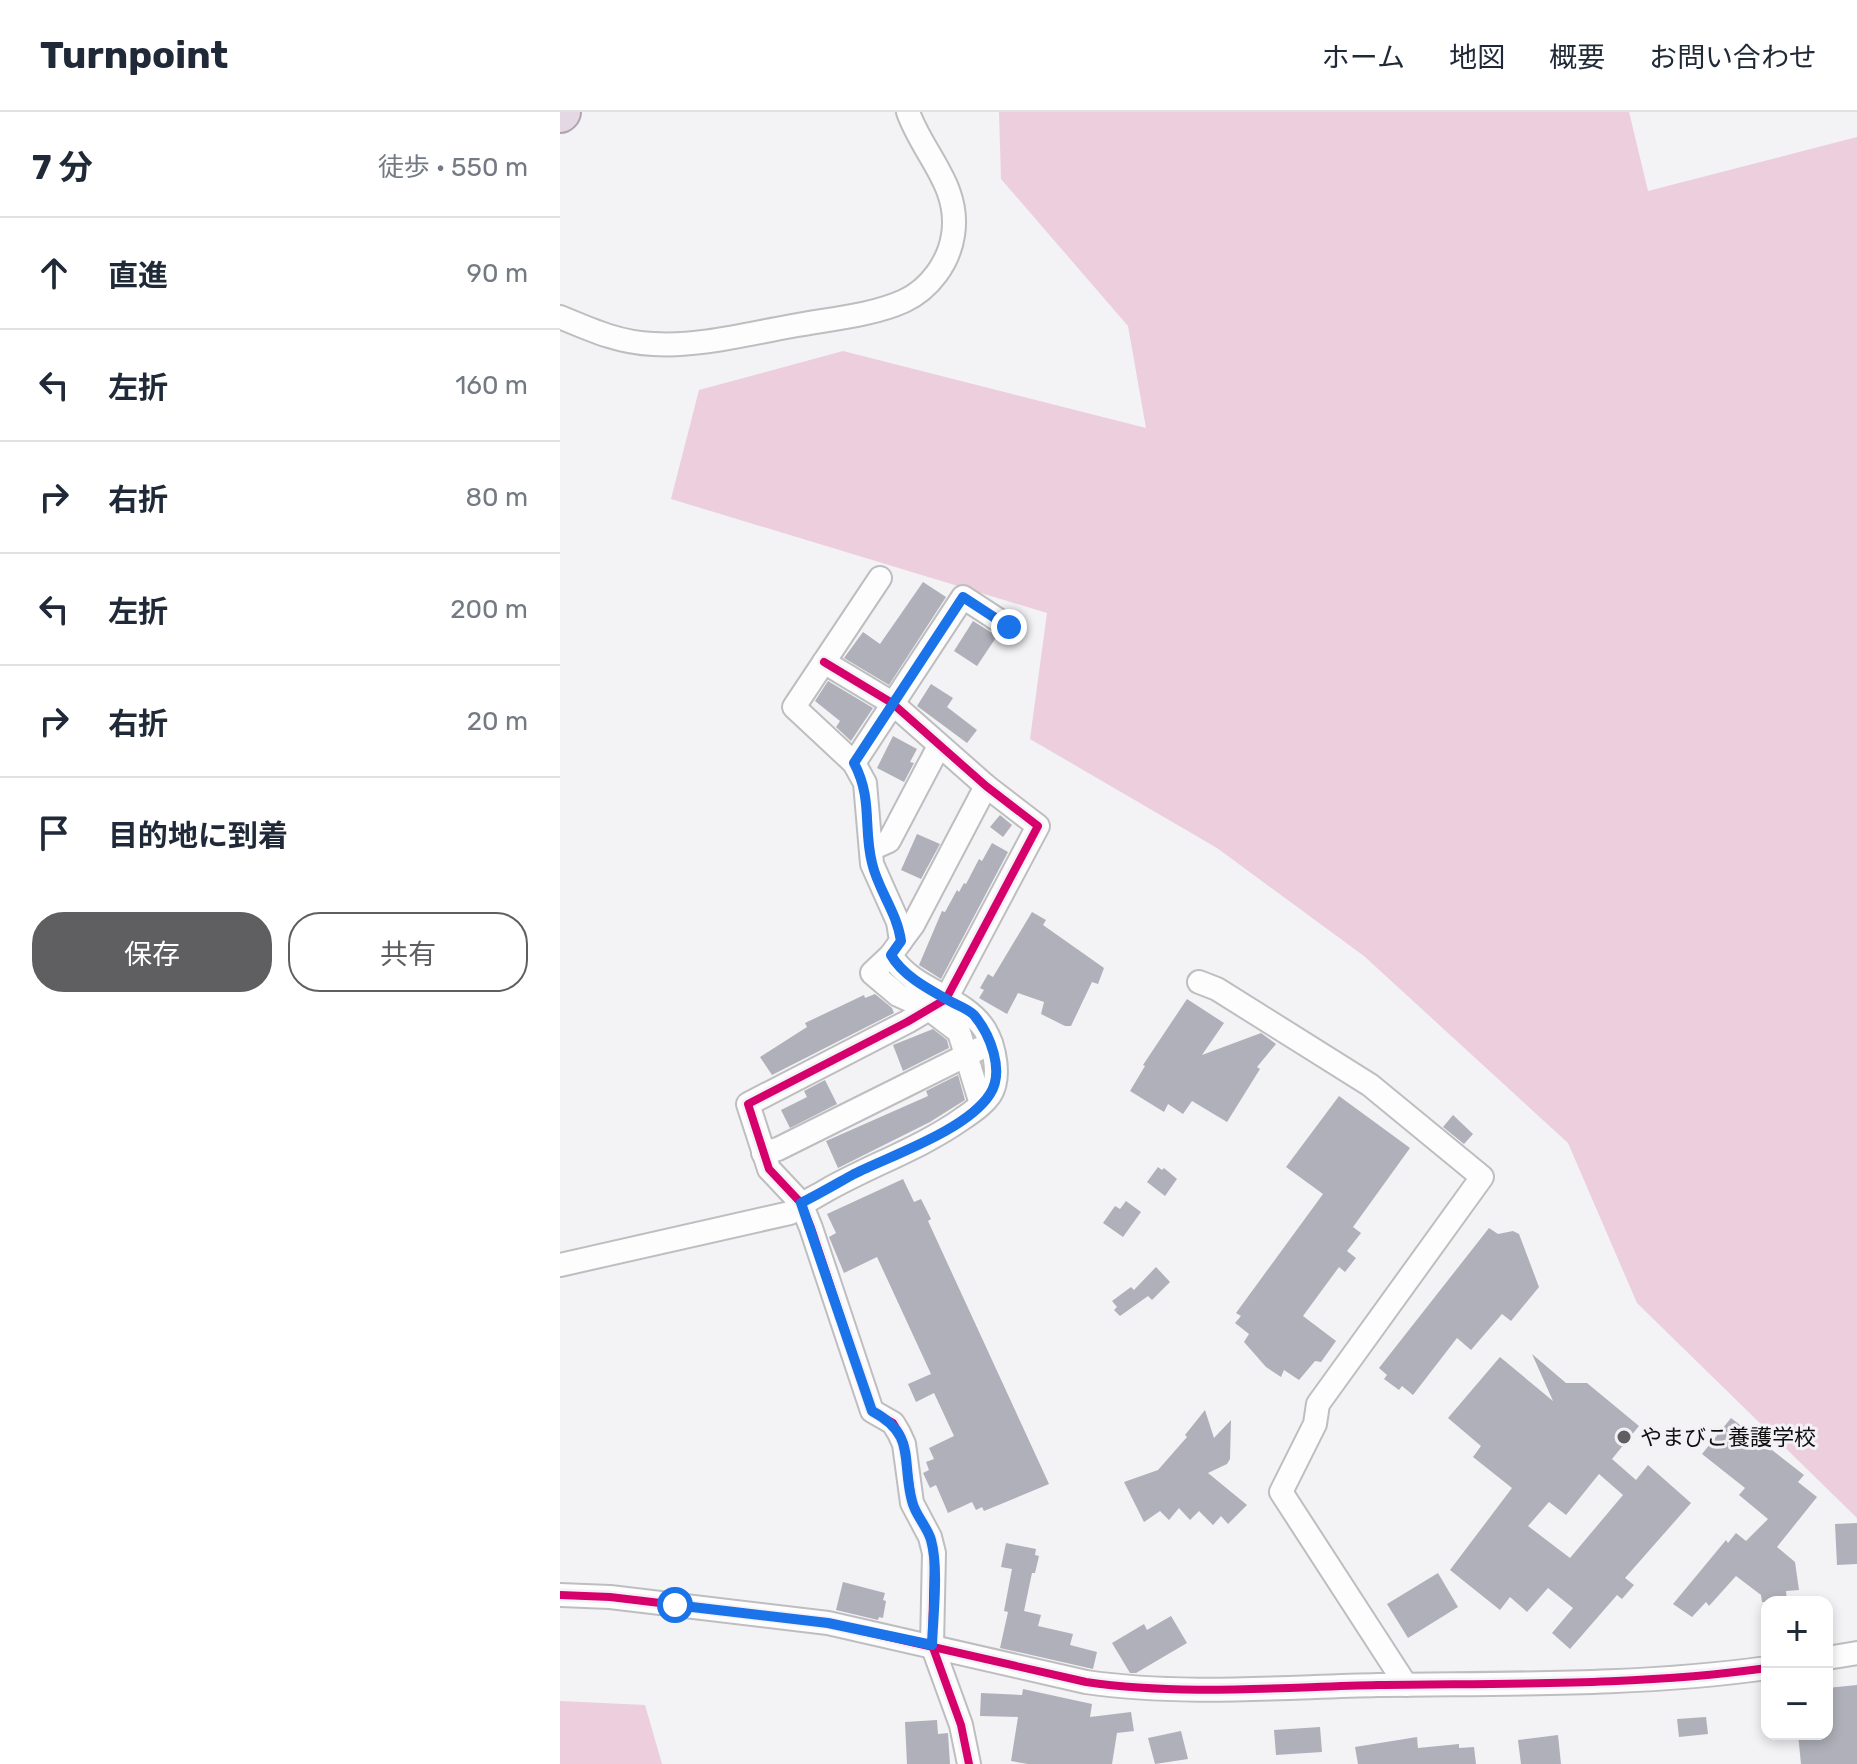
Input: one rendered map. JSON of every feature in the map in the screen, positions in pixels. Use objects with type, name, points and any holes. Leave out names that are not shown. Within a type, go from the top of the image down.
[{"type":"street","points":[[560,317],[624,341],[679,344],[824,320],[904,301],[924,289],[942,265],[953,238],[955,218],[949,189],[908,112]]},
{"type":"street","points":[[880,578],[794,707],[854,763],[865,783],[872,864],[898,922],[898,968],[937,1004],[959,1032],[968,1053],[981,1104]]},
{"type":"street","points":[[854,763],[963,597],[1009,627]]},
{"type":"street","points":[[824,662],[892,703],[986,786],[1038,826],[952,984],[937,1004],[748,1104],[769,1169],[801,1203],[872,1411],[893,1423],[904,1444],[912,1503],[930,1537],[934,1553],[932,1645],[961,1725],[969,1764]]},
{"type":"street","points":[[871,849],[889,841],[939,746]]},
{"type":"street","points":[[896,948],[913,925],[986,786]]},
{"type":"street","points":[[1199,982],[1217,989],[1370,1085],[1482,1177],[1318,1404],[1315,1424],[1281,1492],[1406,1685]]},
{"type":"street","points":[[560,1265],[790,1213],[801,1203],[944,1132],[981,1104],[995,1085],[996,1073],[991,1043],[971,1012],[937,1004]]},
{"type":"street","points":[[763,1153],[778,1149],[991,1043]]},
{"type":"street","points":[[560,1595],[610,1597],[828,1623],[1086,1682],[1121,1687],[1522,1684],[1676,1677],[1761,1669]]},
{"type":"street","points":[[1833,1657],[1857,1653]]},
{"type":"shaded area","points":[[999,112],[1629,112],[1648,191],[1857,137],[1857,1518],[1637,1303],[1568,1143],[1364,956],[1217,848],[1030,739],[1047,613],[671,499],[699,390],[843,351],[1146,428],[1128,326],[1001,179]]},
{"type":"shaded area","points":[[560,1701],[645,1705],[662,1764],[560,1764]]},
{"type":"building","points":[[923,582],[946,597],[889,685],[844,658],[863,632],[880,644]]},
{"type":"building","points":[[973,621],[997,636],[977,666],[954,651]]},
{"type":"building","points":[[828,681],[873,708],[851,741],[836,727],[840,721],[815,701]]},
{"type":"building","points":[[931,684],[953,698],[947,707],[977,730],[967,743],[917,706]]},
{"type":"building","points":[[893,736],[917,749],[904,782],[877,768]]},
{"type":"building","points":[[1000,815],[1012,825],[1003,837],[990,827]]},
{"type":"building","points":[[917,834],[940,844],[921,879],[901,870]]},
{"type":"building","points":[[992,843],[1008,852],[941,979],[919,965],[942,911],[945,912],[957,890],[959,892],[966,884],[979,859],[982,861]]},
{"type":"building","points":[[1032,912],[1046,920],[1043,925],[1104,968],[1098,984],[1092,982],[1071,1026],[1041,1014],[1044,1002],[1018,993],[1007,1014],[979,998],[984,990],[980,988],[988,974],[993,977]]},
{"type":"building","points":[[875,994],[894,1013],[772,1075],[760,1057],[807,1027],[805,1023],[864,995],[865,998]]},
{"type":"building","points":[[1187,999],[1224,1023],[1202,1055],[1261,1033],[1276,1044],[1257,1067],[1260,1069],[1227,1122],[1192,1101],[1183,1114],[1168,1104],[1164,1112],[1130,1091],[1143,1065]]},
{"type":"building","points":[[933,1029],[947,1040],[949,1048],[903,1071],[893,1045]]},
{"type":"building","points":[[958,1075],[965,1100],[930,1122],[838,1168],[826,1141],[928,1096],[926,1091]]},
{"type":"building","points":[[825,1080],[837,1104],[790,1128],[781,1110],[807,1097],[804,1091]]},
{"type":"building","points":[[1339,1096],[1410,1148],[1353,1227],[1361,1233],[1347,1251],[1356,1258],[1345,1272],[1339,1267],[1303,1316],[1336,1341],[1321,1362],[1315,1361],[1299,1380],[1284,1370],[1281,1377],[1266,1367],[1244,1342],[1249,1334],[1235,1323],[1241,1316],[1236,1313],[1323,1194],[1286,1167]]},
{"type":"building","points":[[1453,1115],[1473,1134],[1464,1144],[1443,1127]]},
{"type":"building","points":[[1158,1167],[1177,1179],[1165,1196],[1147,1182]]},
{"type":"building","points":[[903,1179],[914,1202],[921,1199],[931,1219],[928,1221],[1049,1484],[984,1511],[982,1507],[976,1510],[972,1502],[948,1513],[936,1485],[930,1488],[923,1473],[929,1470],[926,1462],[934,1459],[929,1448],[954,1436],[934,1393],[916,1402],[908,1384],[931,1374],[877,1257],[844,1273],[829,1237],[836,1233],[827,1214]]},
{"type":"building","points":[[1126,1201],[1141,1212],[1123,1237],[1103,1223],[1115,1206],[1120,1209]]},
{"type":"building","points":[[1489,1228],[1498,1234],[1513,1231],[1519,1234],[1539,1287],[1511,1321],[1502,1314],[1471,1350],[1457,1338],[1413,1395],[1402,1386],[1399,1390],[1384,1379],[1387,1375],[1379,1368]]},
{"type":"building","points":[[1156,1267],[1170,1282],[1152,1300],[1148,1296],[1120,1316],[1114,1310],[1117,1307],[1112,1301],[1131,1287],[1134,1290]]},
{"type":"building","points":[[1532,1354],[1566,1383],[1587,1383],[1639,1426],[1612,1459],[1636,1480],[1648,1465],[1691,1503],[1625,1578],[1634,1585],[1622,1599],[1617,1595],[1570,1649],[1552,1633],[1573,1608],[1548,1588],[1527,1612],[1510,1597],[1500,1610],[1450,1570],[1512,1488],[1473,1457],[1481,1446],[1448,1418],[1500,1357],[1553,1401]],"holes":[[[1599,1474],[1623,1495],[1570,1558],[1528,1526],[1549,1502],[1566,1515]]]},
{"type":"building","points":[[1205,1410],[1214,1438],[1231,1420],[1230,1459],[1227,1464],[1208,1473],[1247,1505],[1228,1524],[1221,1516],[1213,1525],[1199,1511],[1190,1520],[1179,1508],[1169,1520],[1160,1511],[1144,1522],[1124,1482],[1158,1470],[1187,1437],[1185,1435]]},
{"type":"building","points":[[1731,1418],[1804,1475],[1798,1482],[1817,1497],[1777,1547],[1795,1562],[1799,1590],[1786,1591],[1786,1596],[1761,1596],[1736,1576],[1709,1606],[1706,1602],[1692,1617],[1673,1604],[1726,1540],[1728,1543],[1736,1533],[1746,1541],[1768,1519],[1739,1495],[1745,1488],[1702,1454]]},
{"type":"building","points":[[1857,1523],[1857,1564],[1837,1565],[1835,1524]]},
{"type":"building","points":[[1006,1543],[1036,1549],[1035,1555],[1039,1556],[1024,1611],[1041,1615],[1038,1626],[1073,1634],[1070,1645],[1097,1652],[1093,1669],[1000,1648],[1008,1612],[1004,1611],[1012,1569],[1001,1567]]},
{"type":"building","points":[[1438,1573],[1458,1607],[1408,1638],[1387,1604]]},
{"type":"building","points":[[843,1582],[885,1593],[883,1618],[879,1617],[878,1620],[836,1610]]},
{"type":"building","points":[[1171,1616],[1187,1643],[1136,1673],[1130,1673],[1112,1643],[1144,1624],[1147,1630]]},
{"type":"building","points":[[1857,1685],[1857,1764],[1801,1764],[1799,1740],[1833,1740],[1833,1687]]},
{"type":"building","points":[[1023,1689],[1092,1704],[1090,1717],[1131,1712],[1134,1731],[1117,1733],[1112,1764],[1028,1764],[1011,1761],[1018,1717],[980,1716],[981,1693],[1022,1695]]},
{"type":"building","points":[[1706,1717],[1708,1734],[1679,1737],[1677,1719]]},
{"type":"building","points":[[937,1720],[938,1734],[948,1733],[950,1764],[907,1764],[905,1722]]},
{"type":"building","points":[[1320,1727],[1322,1752],[1276,1755],[1274,1730]]},
{"type":"building","points":[[1181,1731],[1188,1759],[1155,1764],[1148,1738]]},
{"type":"building","points":[[1558,1735],[1561,1764],[1521,1764],[1518,1740]]},
{"type":"building","points":[[1417,1737],[1418,1748],[1459,1744],[1459,1748],[1474,1747],[1476,1764],[1358,1764],[1355,1747]]},
{"type":"cycle path","points":[[824,662],[892,703],[986,786],[1038,826],[946,999],[748,1104],[769,1169],[801,1203],[872,1411],[893,1423],[904,1444],[912,1503],[930,1537],[934,1553],[932,1645],[961,1725],[969,1764]]},
{"type":"cycle path","points":[[560,1595],[610,1597],[828,1623],[1086,1682],[1158,1689],[1573,1682],[1670,1678],[1761,1669]]},
{"type":"place","name":"やまびこ養護学校","points":[[1624,1437]]},
{"type":"route","points":[[675,1605],[828,1623],[932,1645],[934,1553],[930,1537],[912,1503],[904,1444],[893,1423],[872,1411],[801,1203],[944,1132],[975,1109],[989,1096],[995,1085],[991,1043],[971,1012],[898,968],[891,955],[901,941],[898,922],[872,864],[865,783],[854,763],[963,597],[1009,627]]}]
